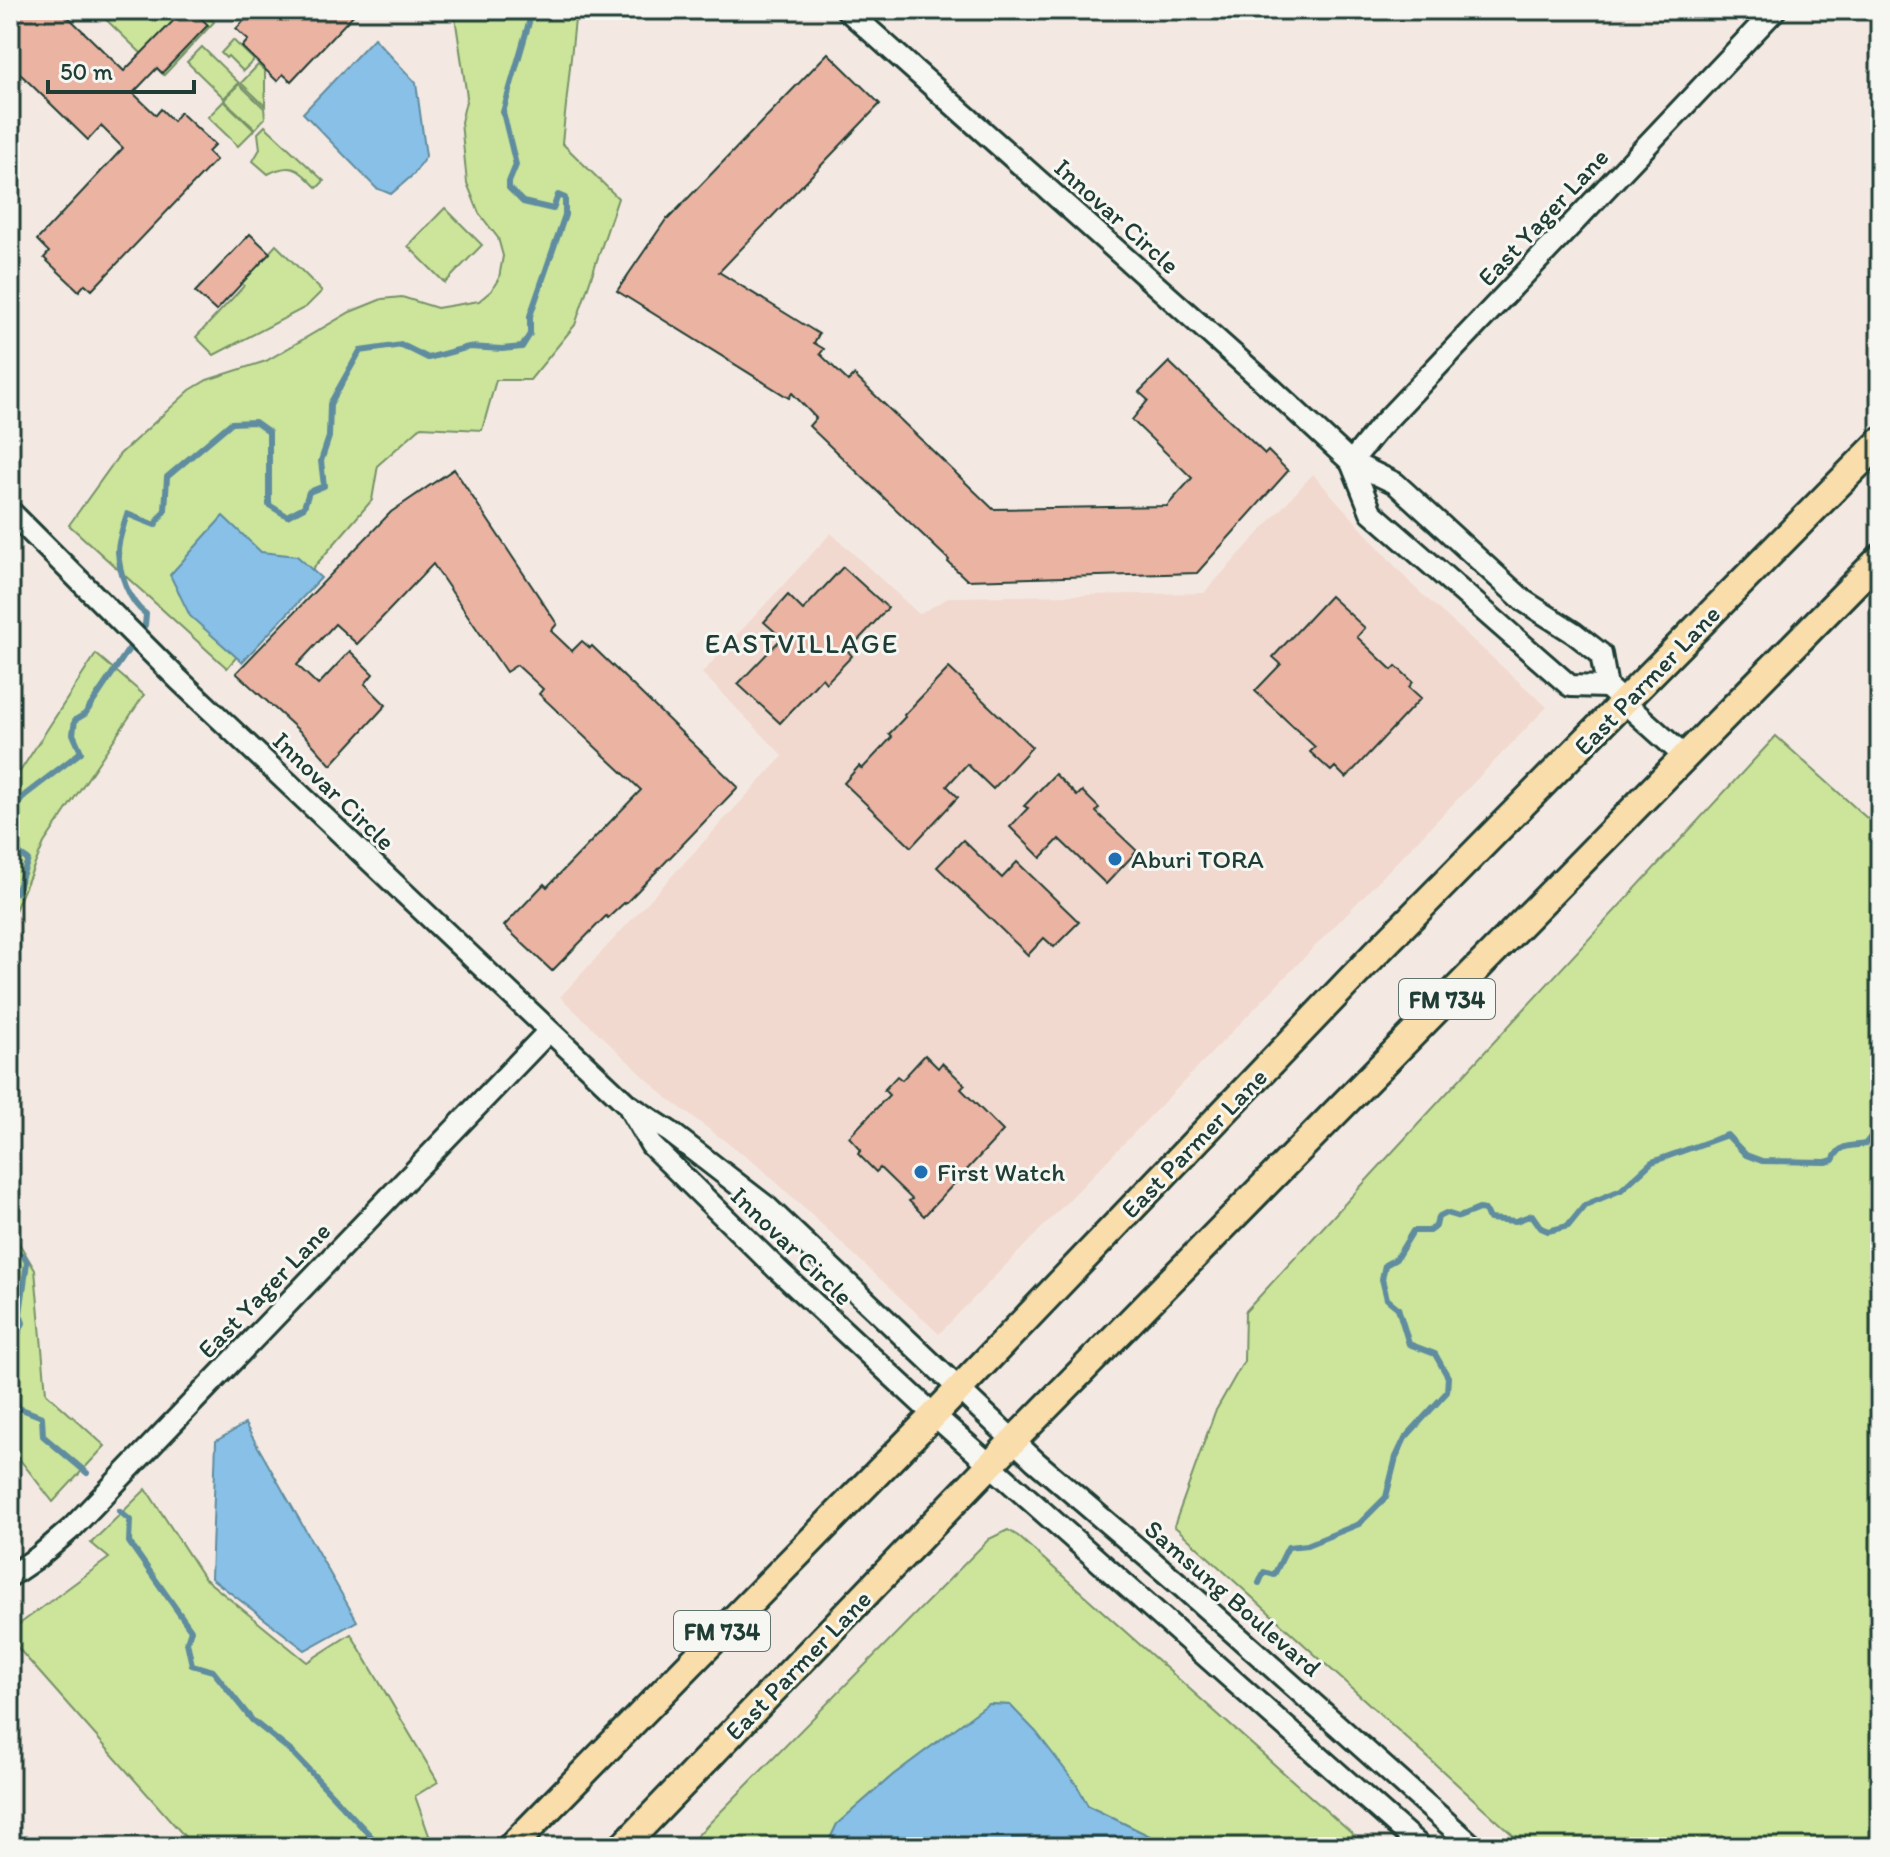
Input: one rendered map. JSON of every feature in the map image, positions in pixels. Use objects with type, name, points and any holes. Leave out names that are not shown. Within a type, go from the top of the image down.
[{"type":"main road","name":"East Parmer Lane","points":[[511,1847],[934,1415],[1374,955],[1616,695],[1880,442]]},
{"type":"main road","name":"East Parmer Lane","points":[[622,1847],[1014,1440],[1880,558]]},
{"type":"street","name":"Innovar Circle","points":[[847,10],[1351,462],[1395,483],[1524,601],[1601,654],[1616,695]]},
{"type":"street","name":"East Yager Lane","points":[[1351,462],[1377,430],[1775,10]]},
{"type":"street","name":"Innovar Circle","points":[[1351,462],[1371,512],[1570,686],[1616,695]]},
{"type":"street","name":"Innovar Circle","points":[[10,511],[179,680],[548,1032],[627,1104],[670,1132],[767,1207],[958,1389]]},
{"type":"street","points":[[1616,695],[1685,757]]},
{"type":"street","name":"East Yager Lane","points":[[10,1576],[72,1528],[548,1032]]},
{"type":"street","name":"Innovar Circle","points":[[627,1104],[651,1145],[777,1269],[934,1415]]},
{"type":"street","name":"Samsung Boulevard","points":[[958,1389],[1035,1461],[1215,1616],[1474,1847]]},
{"type":"street","points":[[934,1415],[1421,1847]]},
{"type":"shaded area","points":[[1313,474],[1412,585],[1547,707],[939,1334],[761,1168],[667,1098],[560,997],[783,756],[702,673],[831,533],[919,614],[950,597],[1204,593]]},
{"type":"green space","points":[[96,10],[201,10],[214,22],[164,75]]},
{"type":"green space","points":[[454,10],[576,10],[562,143],[618,198],[575,325],[530,380],[496,380],[482,430],[421,427],[378,465],[372,500],[227,668],[69,525],[120,454],[190,390],[207,380],[266,361],[350,312],[382,299],[402,297],[437,308],[479,301],[491,291],[499,278],[503,256],[498,238],[479,213],[467,183],[461,122],[467,97]]},
{"type":"green space","points":[[233,40],[254,60],[243,71],[221,53]]},
{"type":"green space","points":[[202,47],[239,83],[224,98],[187,62]]},
{"type":"green space","points":[[258,65],[265,71],[265,106],[241,83]]},
{"type":"green space","points":[[239,84],[264,108],[265,118],[255,129],[224,100]]},
{"type":"green space","points":[[224,101],[254,130],[238,146],[208,117]]},
{"type":"green space","points":[[265,126],[324,181],[317,188],[295,169],[284,168],[268,174],[253,161],[260,149],[258,133]]},
{"type":"green space","points":[[445,208],[482,245],[445,283],[408,246]]},
{"type":"green space","points":[[276,245],[322,291],[306,307],[214,355],[196,337],[244,286],[242,283]]},
{"type":"green space","points":[[96,654],[144,695],[44,843],[10,922],[10,787]]},
{"type":"green space","points":[[1776,736],[1880,830],[1880,1847],[1526,1847],[1174,1526],[1215,1412],[1244,1361],[1245,1312]]},
{"type":"green space","points":[[10,1228],[35,1270],[46,1393],[105,1446],[53,1502],[10,1447]]},
{"type":"green space","points":[[146,1489],[204,1578],[307,1662],[351,1634],[438,1782],[415,1796],[431,1841],[425,1847],[339,1847],[332,1837],[320,1847],[194,1847],[10,1639],[10,1631],[109,1558],[91,1543]]},
{"type":"green space","points":[[1008,1530],[1367,1847],[1172,1847],[1088,1806],[1076,1784],[1010,1705],[989,1704],[893,1775],[837,1824],[826,1847],[686,1847],[989,1539]]},
{"type":"water","points":[[374,38],[416,83],[426,156],[414,174],[391,194],[376,188],[303,113]]},
{"type":"water","points":[[223,516],[261,552],[297,556],[321,578],[242,662],[190,616],[170,575]]},
{"type":"water","points":[[245,1424],[357,1621],[305,1650],[211,1578],[216,1441]]},
{"type":"water","points":[[988,1704],[1010,1705],[1036,1732],[1076,1784],[1088,1806],[1172,1847],[826,1847],[837,1824],[893,1775]]},
{"type":"building","points":[[10,10],[61,10],[124,71],[184,10],[193,10],[208,25],[162,73],[157,68],[133,93],[156,115],[161,109],[173,121],[180,112],[215,145],[208,152],[216,160],[92,290],[85,284],[79,291],[44,258],[49,252],[37,240],[123,148],[101,126],[88,140],[10,64]]},
{"type":"building","points":[[254,10],[358,10],[291,81],[283,74],[277,81],[242,47],[248,40],[236,29]]},
{"type":"building","points":[[828,53],[880,104],[719,272],[819,334],[814,343],[824,349],[820,354],[848,381],[854,375],[993,509],[1167,506],[1192,478],[1132,420],[1148,400],[1139,392],[1169,362],[1265,454],[1268,451],[1288,471],[1197,573],[967,580],[809,426],[816,418],[792,393],[789,398],[617,291],[667,218]]},
{"type":"building","points":[[250,234],[270,253],[216,311],[195,292]]},
{"type":"building","points":[[454,469],[557,624],[551,631],[572,651],[582,641],[590,648],[592,646],[738,787],[625,904],[608,918],[606,916],[552,971],[504,926],[544,884],[547,887],[641,790],[539,694],[543,689],[517,665],[506,672],[433,564],[357,644],[335,624],[297,665],[318,685],[350,651],[373,674],[365,684],[386,705],[331,765],[306,737],[236,673],[391,512]]},
{"type":"building","points":[[843,567],[888,608],[848,651],[852,656],[826,683],[822,678],[780,723],[738,684],[782,638],[764,622],[788,595],[803,610]]},
{"type":"building","points":[[1330,596],[1365,628],[1357,637],[1392,670],[1396,666],[1413,682],[1409,687],[1421,698],[1346,778],[1335,767],[1331,771],[1310,752],[1315,747],[1255,691],[1281,664],[1273,657]]},
{"type":"building","points":[[949,668],[1032,747],[993,789],[967,764],[947,786],[958,797],[911,847],[844,783],[892,737],[889,734],[904,715]]},
{"type":"building","points":[[1055,774],[1077,796],[1082,791],[1099,808],[1096,812],[1137,851],[1106,884],[1059,839],[1041,858],[1010,827],[1028,808],[1024,806]]},
{"type":"building","points":[[963,840],[1002,878],[1017,862],[1079,922],[1054,947],[1044,938],[1028,955],[937,867]]},
{"type":"building","points":[[925,1055],[938,1068],[942,1063],[965,1085],[961,1089],[1003,1131],[924,1216],[909,1201],[912,1199],[880,1168],[876,1172],[858,1154],[861,1150],[849,1137],[889,1095],[884,1090],[897,1076],[902,1080]]},
{"type":"waterway","points":[[10,838],[15,808],[25,795],[81,752],[73,734],[75,720],[85,714],[145,625],[146,614],[130,595],[119,559],[119,542],[127,514],[155,525],[165,510],[167,477],[231,423],[255,422],[269,432],[269,505],[287,516],[304,507],[309,492],[324,486],[321,461],[329,437],[330,404],[360,351],[402,345],[428,358],[469,347],[522,347],[530,334],[530,316],[565,215],[565,198],[558,195],[553,209],[523,202],[509,188],[516,165],[503,112],[530,19],[529,10]]},
{"type":"waterway","points":[[10,848],[28,860],[16,892],[10,897]]},
{"type":"waterway","points":[[1259,1583],[1264,1572],[1274,1575],[1288,1547],[1307,1545],[1359,1524],[1386,1497],[1396,1457],[1405,1438],[1447,1392],[1448,1377],[1435,1354],[1409,1344],[1398,1308],[1387,1299],[1382,1279],[1385,1265],[1396,1259],[1413,1231],[1429,1231],[1436,1226],[1438,1217],[1446,1213],[1459,1217],[1479,1209],[1485,1210],[1489,1219],[1516,1221],[1532,1215],[1541,1228],[1548,1231],[1568,1226],[1585,1205],[1621,1190],[1652,1162],[1727,1135],[1746,1155],[1762,1161],[1826,1162],[1833,1160],[1842,1148],[1865,1144],[1880,1117]]},
{"type":"waterway","points":[[10,1252],[23,1255],[27,1262],[20,1314],[23,1323],[10,1351]]},
{"type":"waterway","points":[[10,1351],[16,1376],[13,1394],[19,1408],[42,1417],[43,1436],[87,1473]]},
{"type":"waterway","points":[[119,1511],[130,1520],[129,1542],[191,1630],[187,1642],[192,1665],[213,1671],[252,1720],[292,1752],[381,1847]]},
{"type":"place","name":"Aburi TORA","points":[[1115,859]]},
{"type":"place","name":"First Watch","points":[[921,1172]]},
{"type":"district","name":"EASTVILLAGE","points":[[802,643]]}]
